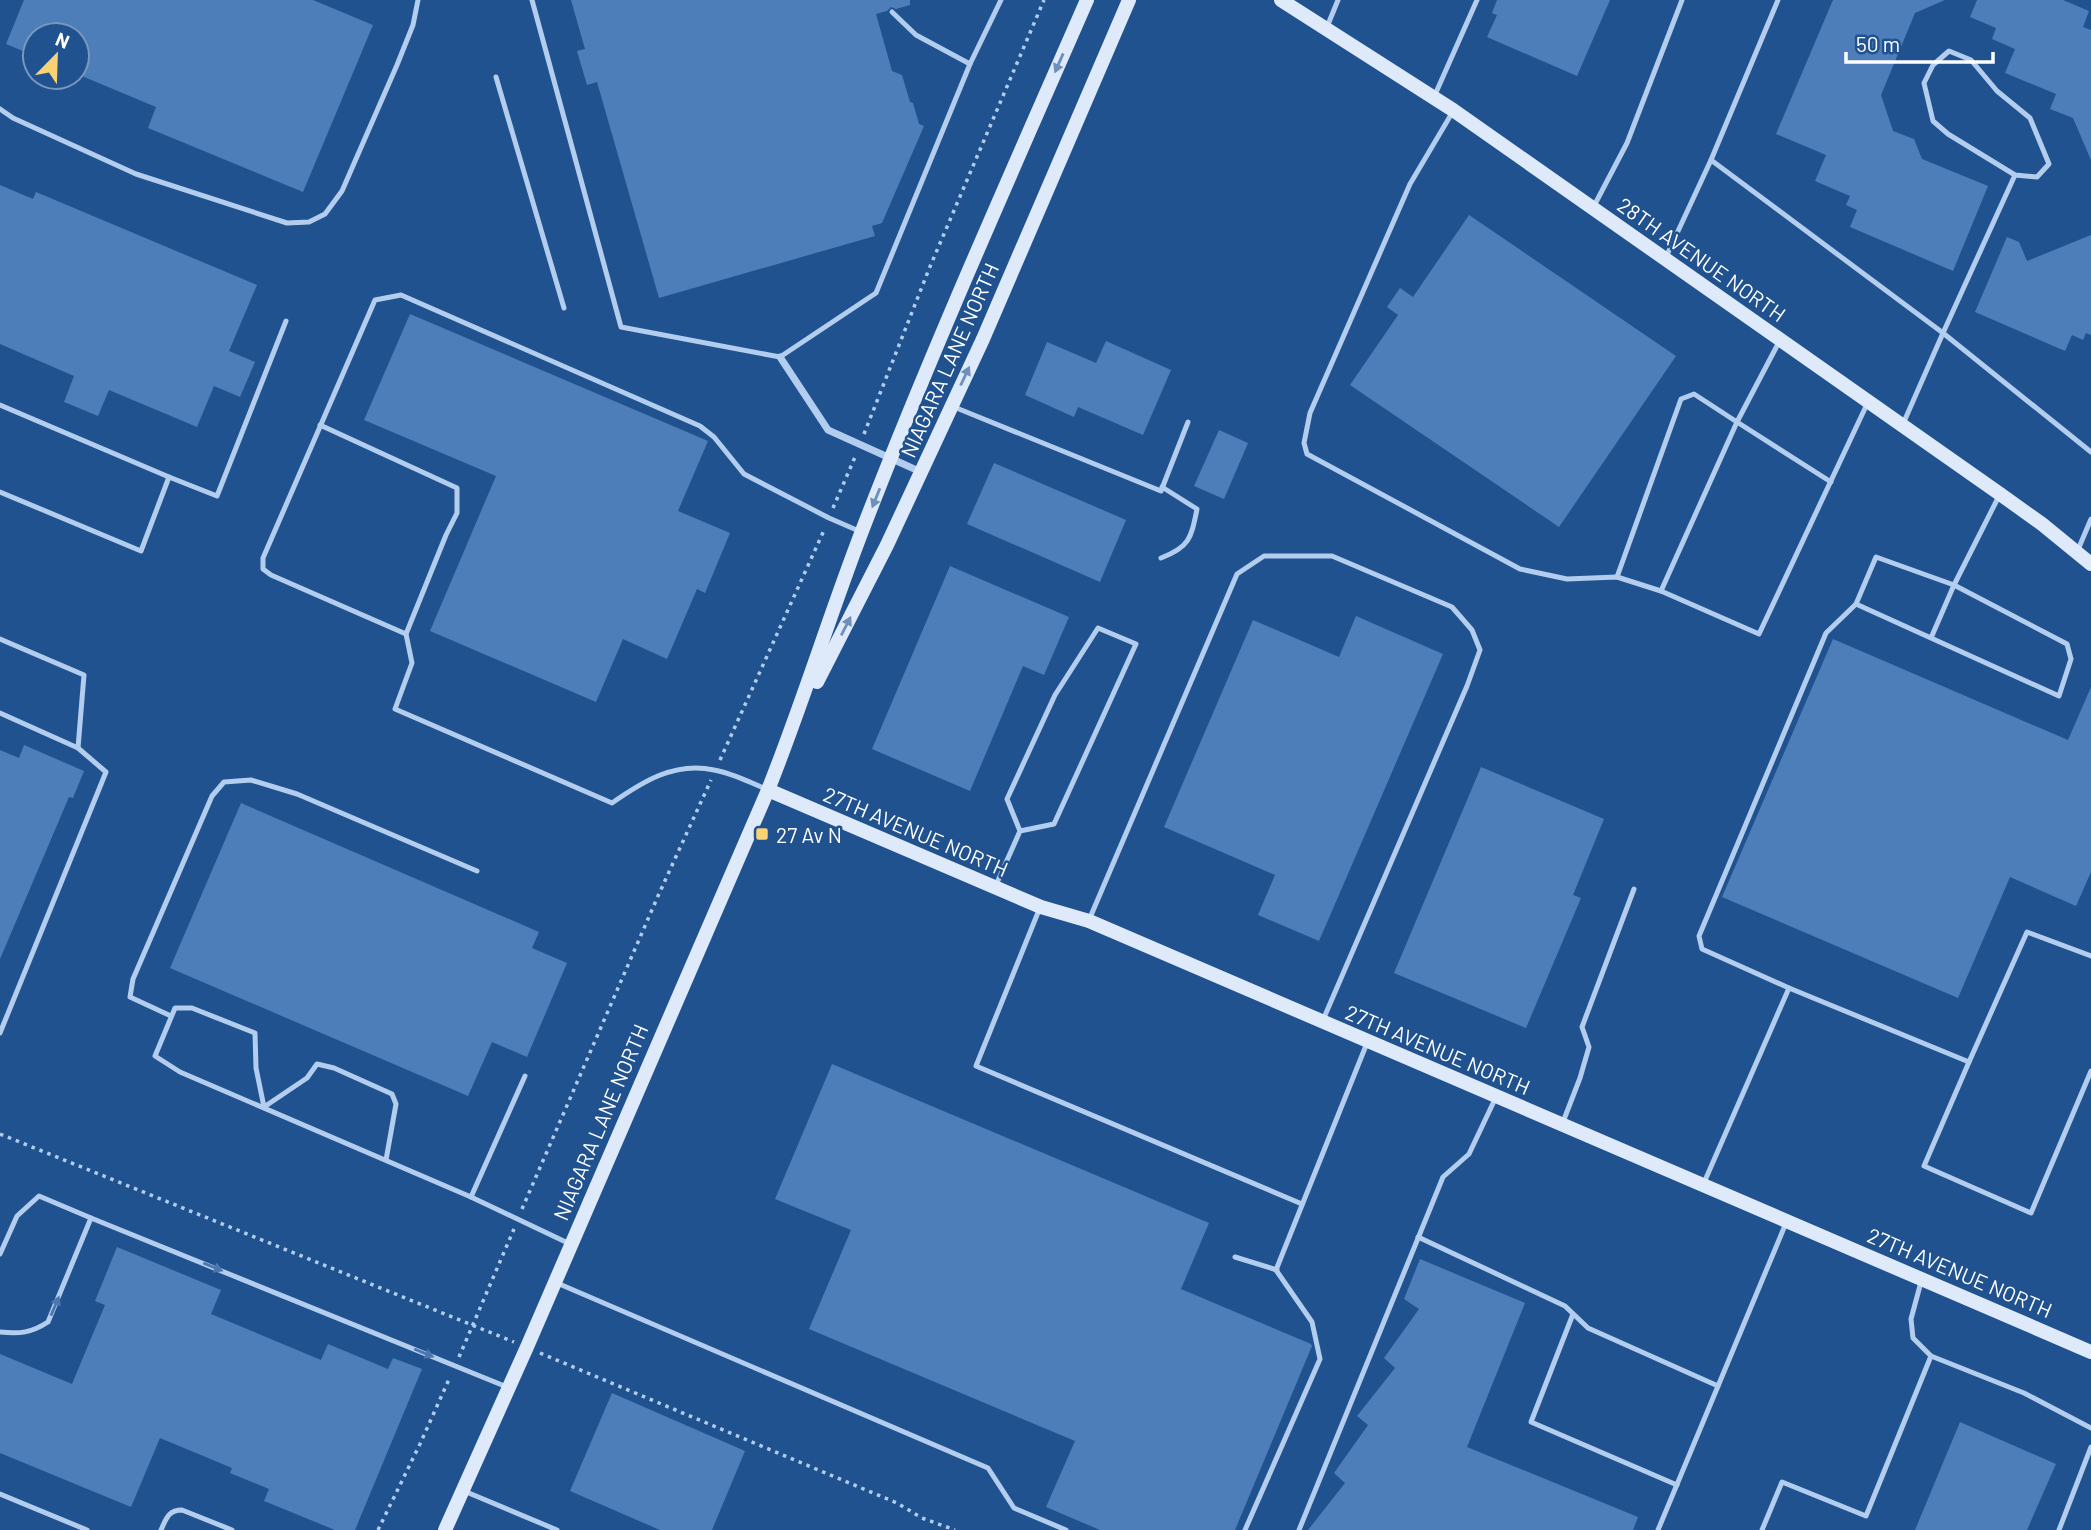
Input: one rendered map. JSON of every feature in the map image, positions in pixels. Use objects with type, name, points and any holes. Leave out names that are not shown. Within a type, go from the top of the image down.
[{"type":"street","name":"NIAGARA LANE NORTH","points":[[445,1530],[768,790],[862,533],[943,331],[1087,0]]},
{"type":"street","name":"NIAGARA LANE NORTH","points":[[792,730],[887,545],[994,314],[1129,0]]},
{"type":"street","name":"28TH AVENUE NORTH","points":[[1281,0],[1434,97],[1593,207],[2000,494],[2091,564]]},
{"type":"street","points":[[780,356],[828,430],[921,472]]},
{"type":"street","name":"27TH AVENUE NORTH","points":[[768,790],[1041,907],[1089,921],[2091,1352]]},
{"type":"lane","points":[[0,109],[13,118],[136,174],[287,223],[309,222],[325,214],[342,191],[413,25],[418,0]]},
{"type":"lane","points":[[532,0],[621,327],[780,356],[876,293],[1001,0]]},
{"type":"lane","points":[[1326,30],[1338,0]]},
{"type":"lane","points":[[1434,97],[1477,0]]},
{"type":"lane","points":[[1593,207],[1627,143],[1682,0]]},
{"type":"lane","points":[[1665,260],[1779,0]]},
{"type":"lane","points":[[892,12],[916,35],[971,65]]},
{"type":"lane","points":[[1949,51],[1971,60],[1997,90],[2031,118],[2049,164],[2037,177],[2015,175],[1948,134],[1933,121],[1924,83],[1933,65],[1949,51]]},
{"type":"lane","points":[[496,76],[564,308]]},
{"type":"lane","points":[[1453,110],[1410,184],[1310,413],[1304,443],[1307,454],[1520,569],[1567,579],[1617,578],[1661,591],[1759,634],[1869,401]]},
{"type":"lane","points":[[1711,160],[1943,333],[2091,453]]},
{"type":"lane","points":[[1903,425],[2015,175]]},
{"type":"lane","points":[[406,634],[271,575],[263,569],[263,558],[375,300],[401,295],[700,426],[714,437],[744,474],[829,519],[862,533]]},
{"type":"lane","points":[[0,405],[217,496],[286,321]]},
{"type":"lane","points":[[1661,591],[1737,422],[1780,340]]},
{"type":"lane","points":[[1617,578],[1681,399],[1694,394],[1831,482]]},
{"type":"lane","points":[[951,405],[1161,491],[1188,422]]},
{"type":"lane","points":[[320,425],[457,488],[457,513],[406,634],[412,663],[395,709],[612,803],[630,790],[665,772],[699,768],[715,770],[768,790]]},
{"type":"lane","points":[[0,492],[141,551],[169,477]]},
{"type":"lane","points":[[1161,558],[1180,551],[1192,533],[1197,509],[1162,487]]},
{"type":"lane","points":[[1931,638],[1954,585],[2000,494]]},
{"type":"lane","points":[[2077,553],[2091,519]]},
{"type":"lane","points":[[1089,921],[1237,574],[1264,556],[1332,556],[1452,607],[1472,630],[1480,650],[1462,698],[1322,1023]]},
{"type":"lane","points":[[1856,604],[2059,696],[2071,659],[2067,645],[1954,585],[1876,557],[1856,604],[1826,633],[1699,936],[1702,949],[1969,1062]]},
{"type":"lane","points":[[995,888],[1020,831],[1007,799],[1055,695],[1098,628],[1136,643],[1054,824],[1020,831]]},
{"type":"lane","points":[[0,639],[84,675],[78,748]]},
{"type":"lane","points":[[0,713],[78,748],[106,772],[0,1033]]},
{"type":"lane","points":[[171,1016],[130,997],[133,979],[212,796],[224,782],[251,780],[297,794],[477,871]]},
{"type":"lane","points":[[1562,1125],[1580,1078],[1588,1047],[1582,1027],[1634,889]]},
{"type":"lane","points":[[1041,907],[976,1066],[1302,1204]]},
{"type":"lane","points":[[2091,956],[2027,932],[1924,1166],[2031,1213],[2091,1071]]},
{"type":"lane","points":[[1703,1185],[1789,988]]},
{"type":"lane","points":[[264,1107],[256,1068],[254,1033],[192,1008],[175,1007],[155,1056],[180,1072],[471,1196],[570,1244]]},
{"type":"lane","points":[[1277,1270],[1367,1042]]},
{"type":"lane","points":[[264,1107],[307,1078],[317,1064],[334,1068],[393,1094],[396,1104],[386,1160]]},
{"type":"lane","points":[[471,1196],[525,1076]]},
{"type":"lane","points":[[1300,1530],[1443,1177],[1469,1154],[1496,1097]]},
{"type":"lane","points":[[0,1254],[17,1216],[39,1196],[509,1388]]},
{"type":"lane","points":[[0,1332],[22,1334],[35,1331],[48,1322],[92,1218]]},
{"type":"lane","points":[[1658,1530],[1787,1221]]},
{"type":"lane","points":[[1418,1237],[1566,1306],[1588,1328],[1718,1386]]},
{"type":"lane","points":[[1235,1257],[1277,1270],[1312,1322],[1320,1359],[1245,1530]]},
{"type":"lane","points":[[1922,1279],[1911,1319],[1913,1338],[1931,1356],[2024,1392],[2091,1429]]},
{"type":"lane","points":[[554,1282],[988,1468],[1014,1508],[1066,1530]]},
{"type":"lane","points":[[1573,1314],[1531,1422],[1677,1485]]},
{"type":"lane","points":[[1762,1530],[1782,1482],[1866,1516],[1931,1356]]},
{"type":"lane","points":[[2059,1530],[2091,1447]]},
{"type":"lane","points":[[464,1491],[557,1530]]},
{"type":"lane","points":[[0,1494],[87,1530]]},
{"type":"lane","points":[[161,1530],[168,1514],[181,1510],[232,1530]]},
{"type":"path","points":[[0,1134],[506,1338]]},
{"type":"path","points":[[547,1356],[955,1530]]},
{"type":"building","points":[[24,0],[313,0],[373,25],[303,192],[148,128],[156,107],[91,80],[91,21],[21,21],[21,50],[6,44]]},
{"type":"building","points":[[571,0],[910,0],[910,5],[896,9],[891,7],[876,14],[892,71],[902,75],[919,124],[924,126],[882,223],[872,226],[875,236],[659,298],[597,82],[587,85],[577,51],[585,49]]},
{"type":"building","points":[[1497,0],[1610,0],[1577,76],[1487,37],[1497,15],[1492,13]]},
{"type":"building","points":[[1833,0],[1945,0],[1915,13],[1881,95],[1893,131],[1914,139],[1922,159],[1988,186],[1953,271],[1850,227],[1857,210],[1846,205],[1850,196],[1815,181],[1826,155],[1776,134]]},
{"type":"building","points":[[1977,0],[2063,0],[2089,11],[2083,27],[2091,30],[2091,160],[2073,118],[2050,109],[2056,94],[2005,73],[2015,49],[1992,39],[1996,28],[1970,17]]},
{"type":"building","points":[[0,185],[33,199],[36,192],[257,285],[229,351],[255,362],[240,397],[214,386],[197,427],[109,390],[98,416],[64,402],[74,376],[0,344]]},
{"type":"building","points":[[1469,215],[1676,356],[1559,527],[1350,385],[1398,315],[1387,307],[1400,288],[1413,297]]},
{"type":"building","points":[[2091,235],[2091,335],[2086,333],[2083,340],[2072,335],[2065,351],[1975,312],[2007,237],[2019,242],[2027,261]]},
{"type":"building","points":[[410,314],[708,441],[678,511],[730,533],[705,593],[697,589],[667,659],[623,639],[596,702],[430,631],[496,476],[364,420]]},
{"type":"building","points":[[1106,341],[1171,370],[1143,435],[1078,407],[1074,417],[1025,395],[1047,342],[1096,363]]},
{"type":"building","points":[[1219,430],[1248,443],[1224,499],[1194,486]]},
{"type":"building","points":[[994,463],[1126,520],[1100,582],[967,524]]},
{"type":"building","points":[[950,566],[1069,617],[1044,675],[1023,666],[970,791],[872,749]]},
{"type":"building","points":[[1356,616],[1443,654],[1319,941],[1258,915],[1275,875],[1164,827],[1253,620],[1339,657]]},
{"type":"building","points":[[1833,639],[2068,740],[2091,687],[2091,872],[2076,906],[2010,877],[1958,998],[1722,897]]},
{"type":"building","points":[[24,745],[84,771],[73,798],[69,797],[0,959],[0,750],[19,758]]},
{"type":"building","points":[[1481,767],[1604,819],[1573,895],[1581,898],[1526,1028],[1394,973]]},
{"type":"building","points":[[241,803],[539,932],[532,948],[567,963],[527,1057],[492,1042],[468,1096],[170,968]]},
{"type":"building","points":[[832,1064],[1209,1223],[1181,1289],[1312,1346],[1235,1530],[1100,1530],[1046,1507],[1075,1441],[809,1329],[851,1230],[775,1199]]},
{"type":"building","points":[[117,1247],[221,1290],[211,1314],[321,1360],[328,1344],[388,1369],[393,1358],[422,1369],[355,1530],[335,1530],[264,1501],[269,1489],[230,1473],[232,1468],[160,1438],[131,1507],[0,1453],[0,1354],[72,1384],[105,1305],[95,1301]]},
{"type":"building","points":[[1420,1259],[1525,1303],[1467,1447],[1638,1517],[1633,1530],[1308,1530],[1345,1483],[1334,1473],[1368,1425],[1357,1416],[1395,1368],[1384,1358],[1419,1309],[1404,1299]]},
{"type":"building","points":[[612,1393],[745,1451],[712,1530],[660,1530],[570,1491]]},
{"type":"building","points":[[1960,1422],[2056,1464],[2027,1530],[1915,1530]]},
{"type":"place","name":"27 Av N","points":[[762,834]]}]
